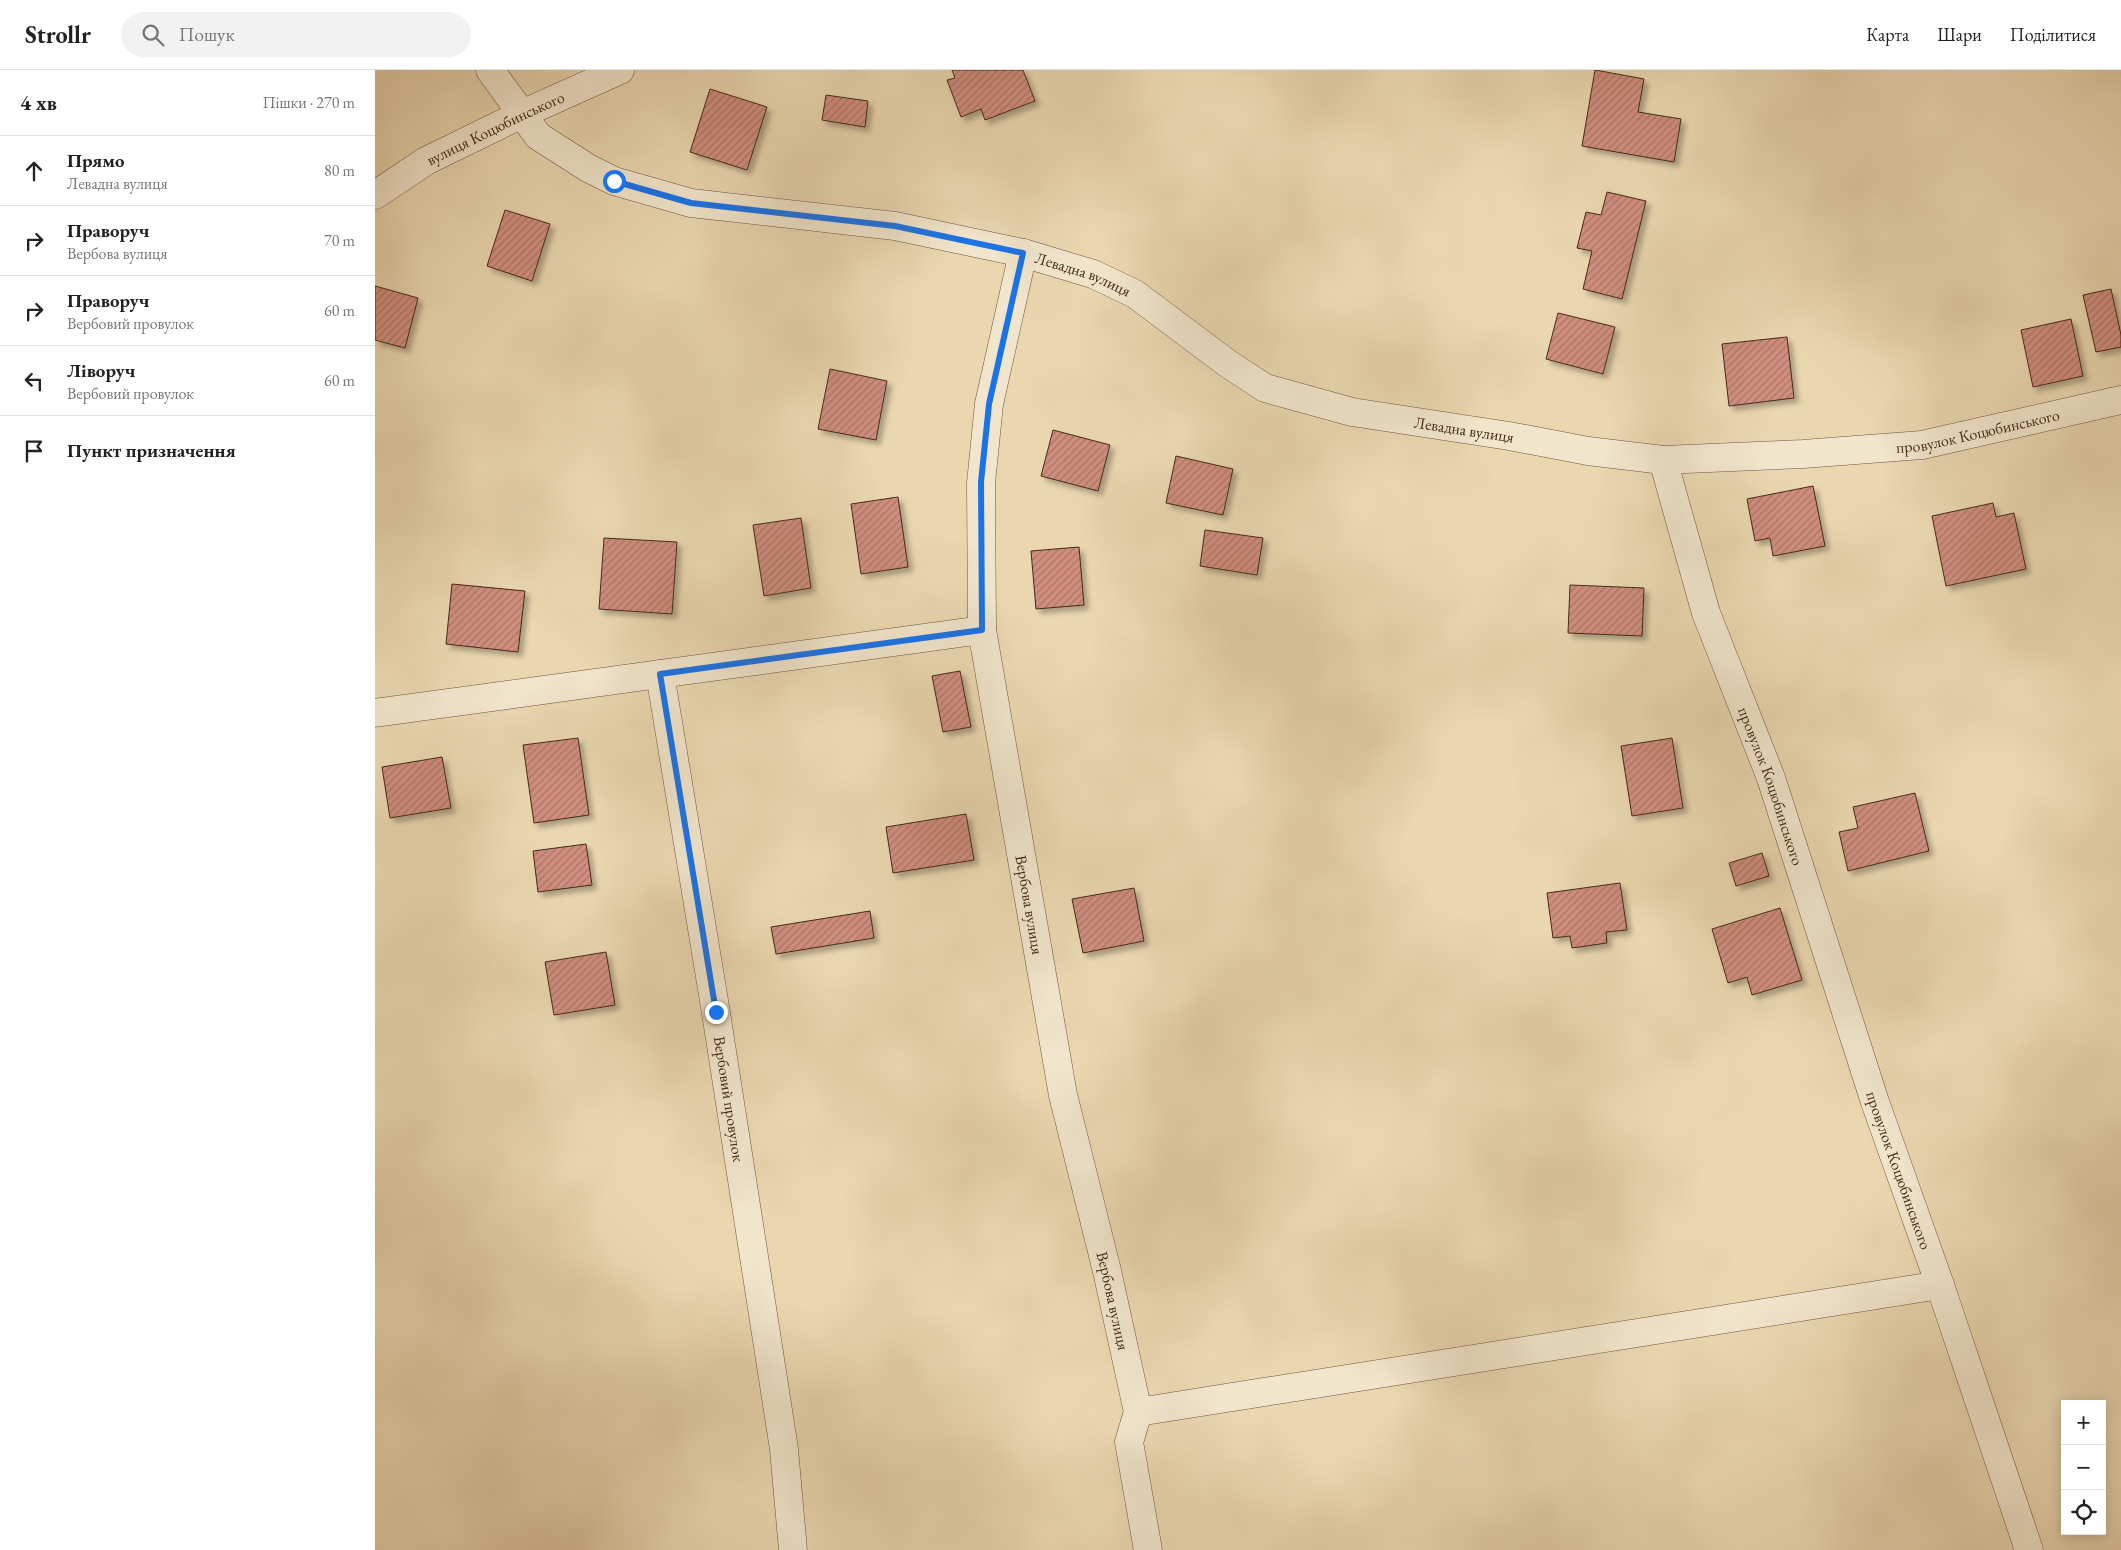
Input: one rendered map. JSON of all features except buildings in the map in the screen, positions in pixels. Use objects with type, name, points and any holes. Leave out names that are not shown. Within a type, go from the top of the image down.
[{"type":"street","name":"Левадна вулиця","points":[[490,70],[538,136],[588,168],[614,181],[682,200],[895,226],[1023,253],[1093,274],[1135,294],[1227,363],[1265,388],[1352,412],[1509,436],[1588,451],[1663,460]]},
{"type":"street","name":"вулиця Коцюбинського","points":[[375,195],[426,161],[522,114],[620,70]]},
{"type":"street","name":"Вербова вулиця","points":[[1023,253],[989,404],[981,482],[982,630],[1063,1095],[1107,1271],[1138,1412],[1129,1442],[1148,1550]]},
{"type":"street","name":"провулок Коцюбинського","points":[[2029,1550],[1940,1285],[1875,1102],[1771,778],[1706,613],[1663,460],[1803,454],[1922,445],[2121,400]]},
{"type":"street","points":[[375,713],[982,630]]},
{"type":"street","name":"Вербовий провулок","points":[[660,674],[716,1012],[784,1449],[793,1550]]},
{"type":"street","points":[[1138,1412],[1940,1285]]},
{"type":"route","points":[[614,181],[691,203],[895,226],[1023,253],[989,404],[981,482],[982,630],[660,674],[716,1012]]}]
